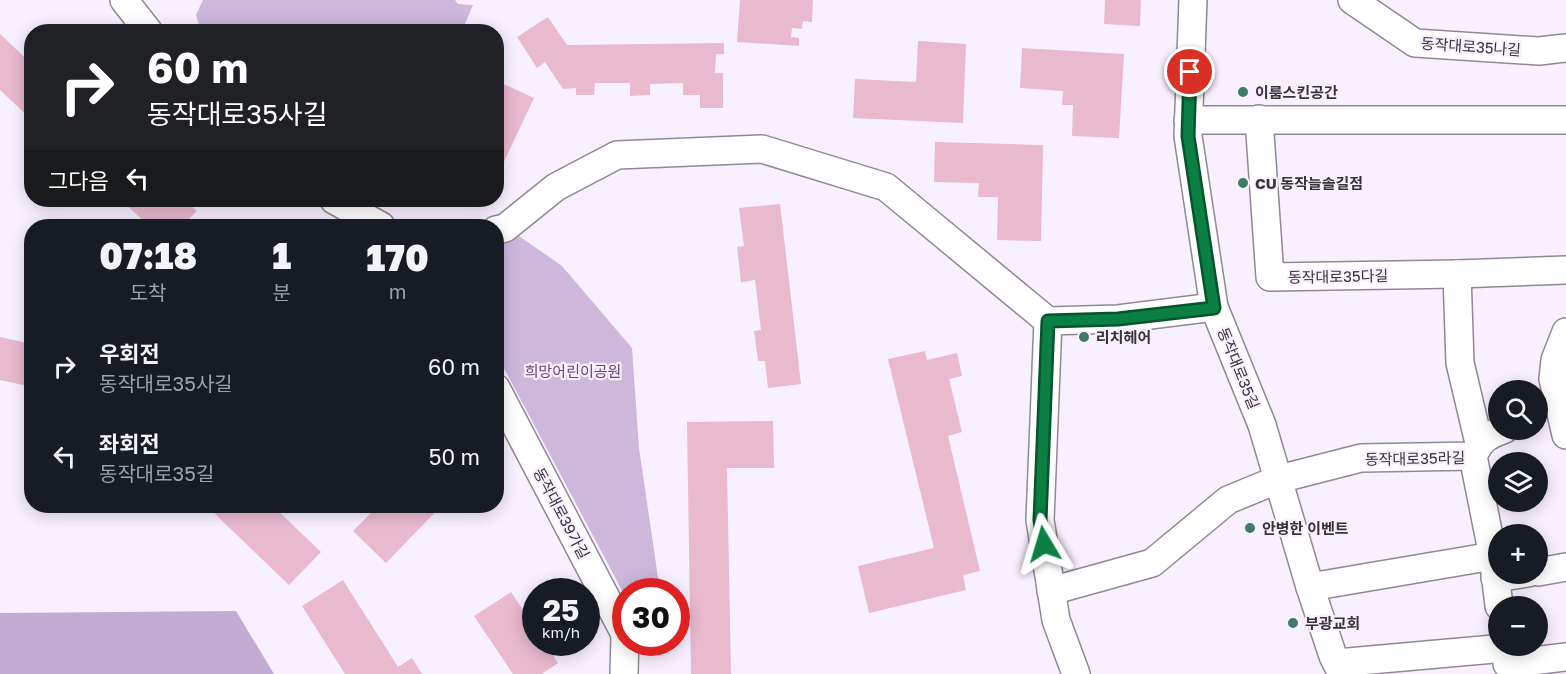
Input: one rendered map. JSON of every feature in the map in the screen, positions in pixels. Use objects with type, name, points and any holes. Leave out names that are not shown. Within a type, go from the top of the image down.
[{"type":"street","points":[[124,0],[143,24]]},
{"type":"street","name":"동작대로35길","points":[[1192,0],[1188,136],[1214,308],[1262,425],[1310,586],[1339,669],[1506,658],[1566,657]]},
{"type":"street","name":"동작대로35나길","points":[[1352,0],[1415,44],[1539,51],[1566,48]]},
{"type":"street","name":"동작대로35다길","points":[[1259,119],[1270,277],[1566,270]]},
{"type":"street","points":[[1188,120],[1566,120]]},
{"type":"street","points":[[504,228],[556,187],[617,155],[762,149],[886,187],[1048,321],[1118,319],[1214,308]]},
{"type":"street","points":[[346,207],[368,219]]},
{"type":"street","points":[[1457,274],[1460,363],[1488,528]]},
{"type":"street","points":[[1048,321],[1040,520],[1056,620],[1076,674]]},
{"type":"street","points":[[1554,421],[1555,360],[1566,332]]},
{"type":"street","name":"동작대로39가길","points":[[504,403],[626,634],[624,674]]},
{"type":"street","name":"동작대로35라길","points":[[1051,591],[1152,563],[1228,500],[1279,479],[1361,458],[1476,450],[1488,438]]},
{"type":"street","points":[[1548,570],[1566,567]]},
{"type":"street","points":[[1310,586],[1488,568]]},
{"type":"green space","points":[[203,0],[455,0],[458,4],[473,5],[465,24],[199,24],[196,15]]},
{"type":"green space","name":"희망어린이공원","points":[[516,234],[562,266],[632,348],[639,448],[658,578],[615,578],[504,368],[504,239]]},
{"type":"shaded area","points":[[236,611],[274,674],[0,674],[0,613]]},
{"type":"building","points":[[740,0],[813,0],[812,22],[803,21],[802,29],[792,28],[791,37],[799,38],[799,46],[737,42]]},
{"type":"building","points":[[1105,0],[1141,0],[1140,26],[1104,24]]},
{"type":"building","points":[[548,17],[567,45],[724,43],[724,54],[716,54],[715,73],[723,73],[723,108],[700,108],[700,95],[683,95],[683,83],[650,84],[650,95],[630,96],[630,83],[595,83],[594,95],[576,95],[576,88],[563,89],[545,62],[537,68],[517,37]]},
{"type":"building","points":[[0,34],[24,56],[24,112],[0,90]]},
{"type":"building","points":[[918,41],[966,44],[963,123],[853,118],[855,79],[916,82]]},
{"type":"building","points":[[1022,48],[1124,54],[1119,138],[1072,136],[1073,105],[1062,105],[1063,91],[1020,88]]},
{"type":"building","points":[[504,84],[534,98],[504,162]]},
{"type":"building","points":[[935,142],[1043,145],[1041,241],[997,240],[998,197],[978,197],[979,183],[934,182]]},
{"type":"building","points":[[780,204],[801,384],[768,388],[765,361],[758,361],[754,331],[761,330],[755,280],[741,282],[737,247],[744,246],[739,208]]},
{"type":"building","points":[[129,207],[192,207],[197,211],[189,219],[141,219]]},
{"type":"building","points":[[0,337],[24,342],[24,385],[0,380]]},
{"type":"building","points":[[925,351],[927,360],[957,353],[962,376],[949,379],[962,432],[948,436],[980,571],[963,575],[966,590],[869,613],[858,566],[934,548],[888,359]]},
{"type":"building","points":[[773,421],[774,468],[727,468],[731,674],[691,674],[687,422]]},
{"type":"building","points":[[280,513],[321,552],[289,585],[215,514]]},
{"type":"building","points":[[371,513],[434,513],[386,563],[353,531]]},
{"type":"building","points":[[343,580],[398,667],[412,658],[422,674],[345,674],[302,606]]},
{"type":"building","points":[[511,592],[522,608],[522,656],[553,656],[558,663],[542,674],[513,674],[474,616]]},
{"type":"place","name":"이룸스킨공간","points":[[1243,92]]},
{"type":"place","name":"CU 동작늘솔길점","points":[[1243,183]]},
{"type":"place","name":"리치헤어","points":[[1084,337]]},
{"type":"place","name":"안병한 이벤트","points":[[1250,528]]},
{"type":"place","name":"부광교회","points":[[1293,623]]},
{"type":"route","points":[[1044,544],[1040,520],[1048,321],[1118,319],[1214,308],[1188,136],[1190,72]]}]
